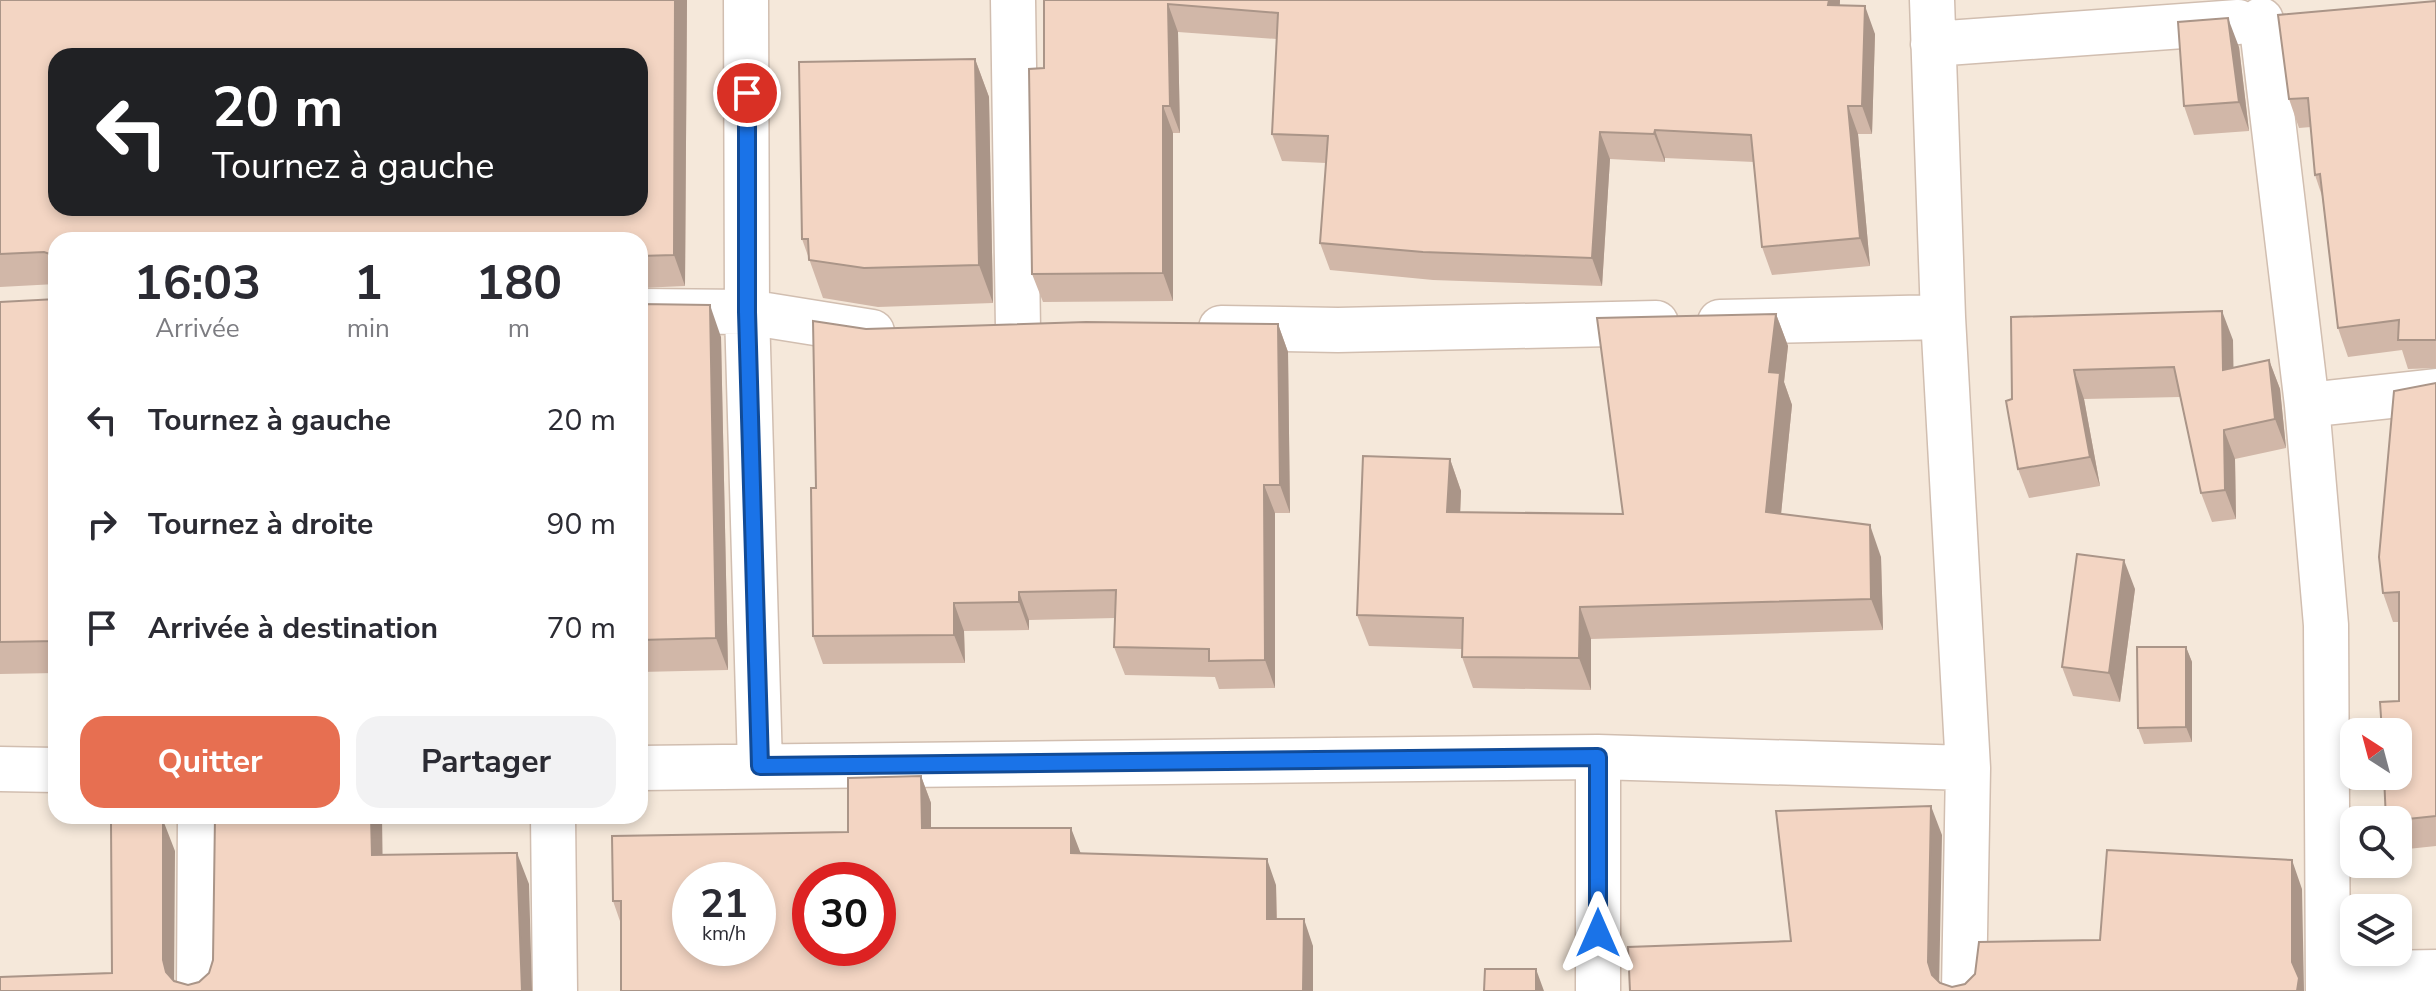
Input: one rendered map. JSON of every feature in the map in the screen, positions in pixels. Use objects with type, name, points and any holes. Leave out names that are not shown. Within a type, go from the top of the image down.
[{"type":"street","points":[[746,0],[747,312],[760,766]]},
{"type":"street","points":[[1013,0],[998,329],[1065,326]]},
{"type":"street","points":[[1932,0],[1943,317],[1968,768],[1964,991]]},
{"type":"street","points":[[1933,44],[2309,17]]},
{"type":"street","points":[[2261,20],[2307,405],[2326,625],[2328,983],[2436,972]]},
{"type":"street","points":[[648,311],[747,312],[876,332],[906,332]]},
{"type":"street","points":[[1175,327],[1338,330],[1943,317]]},
{"type":"street","points":[[2307,405],[2436,391]]},
{"type":"street","points":[[648,768],[1598,757],[1968,768]]},
{"type":"street","points":[[1598,757],[1598,991]]},
{"type":"street","points":[[0,769],[48,770]]},
{"type":"street","points":[[199,991],[200,824]]},
{"type":"street","points":[[553,824],[555,991]]},
{"type":"shaded area","points":[[0,0],[2436,0],[2436,991],[0,991]]},
{"type":"building","points":[[0,0],[675,0],[674,255],[648,256],[648,232],[48,232],[48,253],[0,254]]},
{"type":"building","points":[[1044,0],[1829,0],[1828,5],[1865,6],[1862,106],[1848,106],[1860,238],[1762,247],[1751,135],[1655,130],[1654,134],[1600,132],[1592,258],[1423,252],[1320,243],[1328,136],[1272,134],[1278,13],[1168,4],[1170,106],[1163,106],[1163,273],[1032,274],[1029,69],[1044,68]]},
{"type":"building","points":[[2436,1],[2436,340],[2398,340],[2399,320],[2338,328],[2320,174],[2315,175],[2308,98],[2289,99],[2278,15]]},
{"type":"building","points":[[2228,18],[2239,102],[2184,106],[2178,22]]},
{"type":"building","points":[[975,59],[979,265],[864,268],[809,260],[808,239],[802,239],[799,62]]},
{"type":"building","points":[[48,299],[48,641],[0,642],[0,302]]},
{"type":"building","points":[[648,304],[710,305],[716,638],[648,640]]},
{"type":"building","points":[[2222,311],[2223,370],[2269,360],[2275,419],[2224,430],[2225,490],[2201,493],[2174,367],[2074,370],[2090,457],[2018,469],[2006,401],[2012,399],[2011,317]]},
{"type":"building","points":[[1776,314],[1769,372],[1780,373],[1766,512],[1870,525],[1871,599],[1580,607],[1579,658],[1462,657],[1463,618],[1357,615],[1363,456],[1450,459],[1447,512],[1623,514],[1597,318]]},
{"type":"building","points":[[813,321],[866,329],[1086,322],[1278,324],[1280,485],[1264,485],[1265,660],[1209,661],[1209,649],[1114,647],[1116,590],[1019,592],[1019,602],[954,603],[954,635],[813,636],[811,488],[816,488]]},
{"type":"building","points":[[2436,383],[2436,816],[2412,819],[2412,806],[2385,806],[2385,790],[2412,790],[2412,718],[2381,718],[2380,702],[2399,701],[2399,592],[2383,593],[2379,557],[2394,391]]},
{"type":"building","points":[[2077,554],[2124,560],[2109,673],[2062,667]]},
{"type":"building","points":[[2137,647],[2186,647],[2186,727],[2138,728]]},
{"type":"building","points":[[921,776],[922,828],[1071,828],[1071,853],[1267,859],[1267,919],[1304,919],[1303,991],[621,991],[621,901],[613,901],[612,836],[848,832],[848,778]]},
{"type":"building","points":[[1931,806],[1928,962],[1932,975],[1940,983],[1952,987],[1965,984],[1975,974],[1979,942],[2100,940],[2107,850],[2292,860],[2292,962],[2299,978],[2297,991],[1630,991],[1628,947],[1791,941],[1776,811]]},
{"type":"building","points":[[111,824],[163,824],[163,960],[166,972],[174,981],[188,985],[199,982],[209,973],[213,960],[215,824],[371,824],[372,855],[517,853],[522,991],[0,991],[0,977],[112,973]]},
{"type":"building","points":[[1485,969],[1536,969],[1536,991],[1484,991]]},
{"type":"route","points":[[747,93],[747,312],[760,766],[1598,757],[1598,933]]}]
